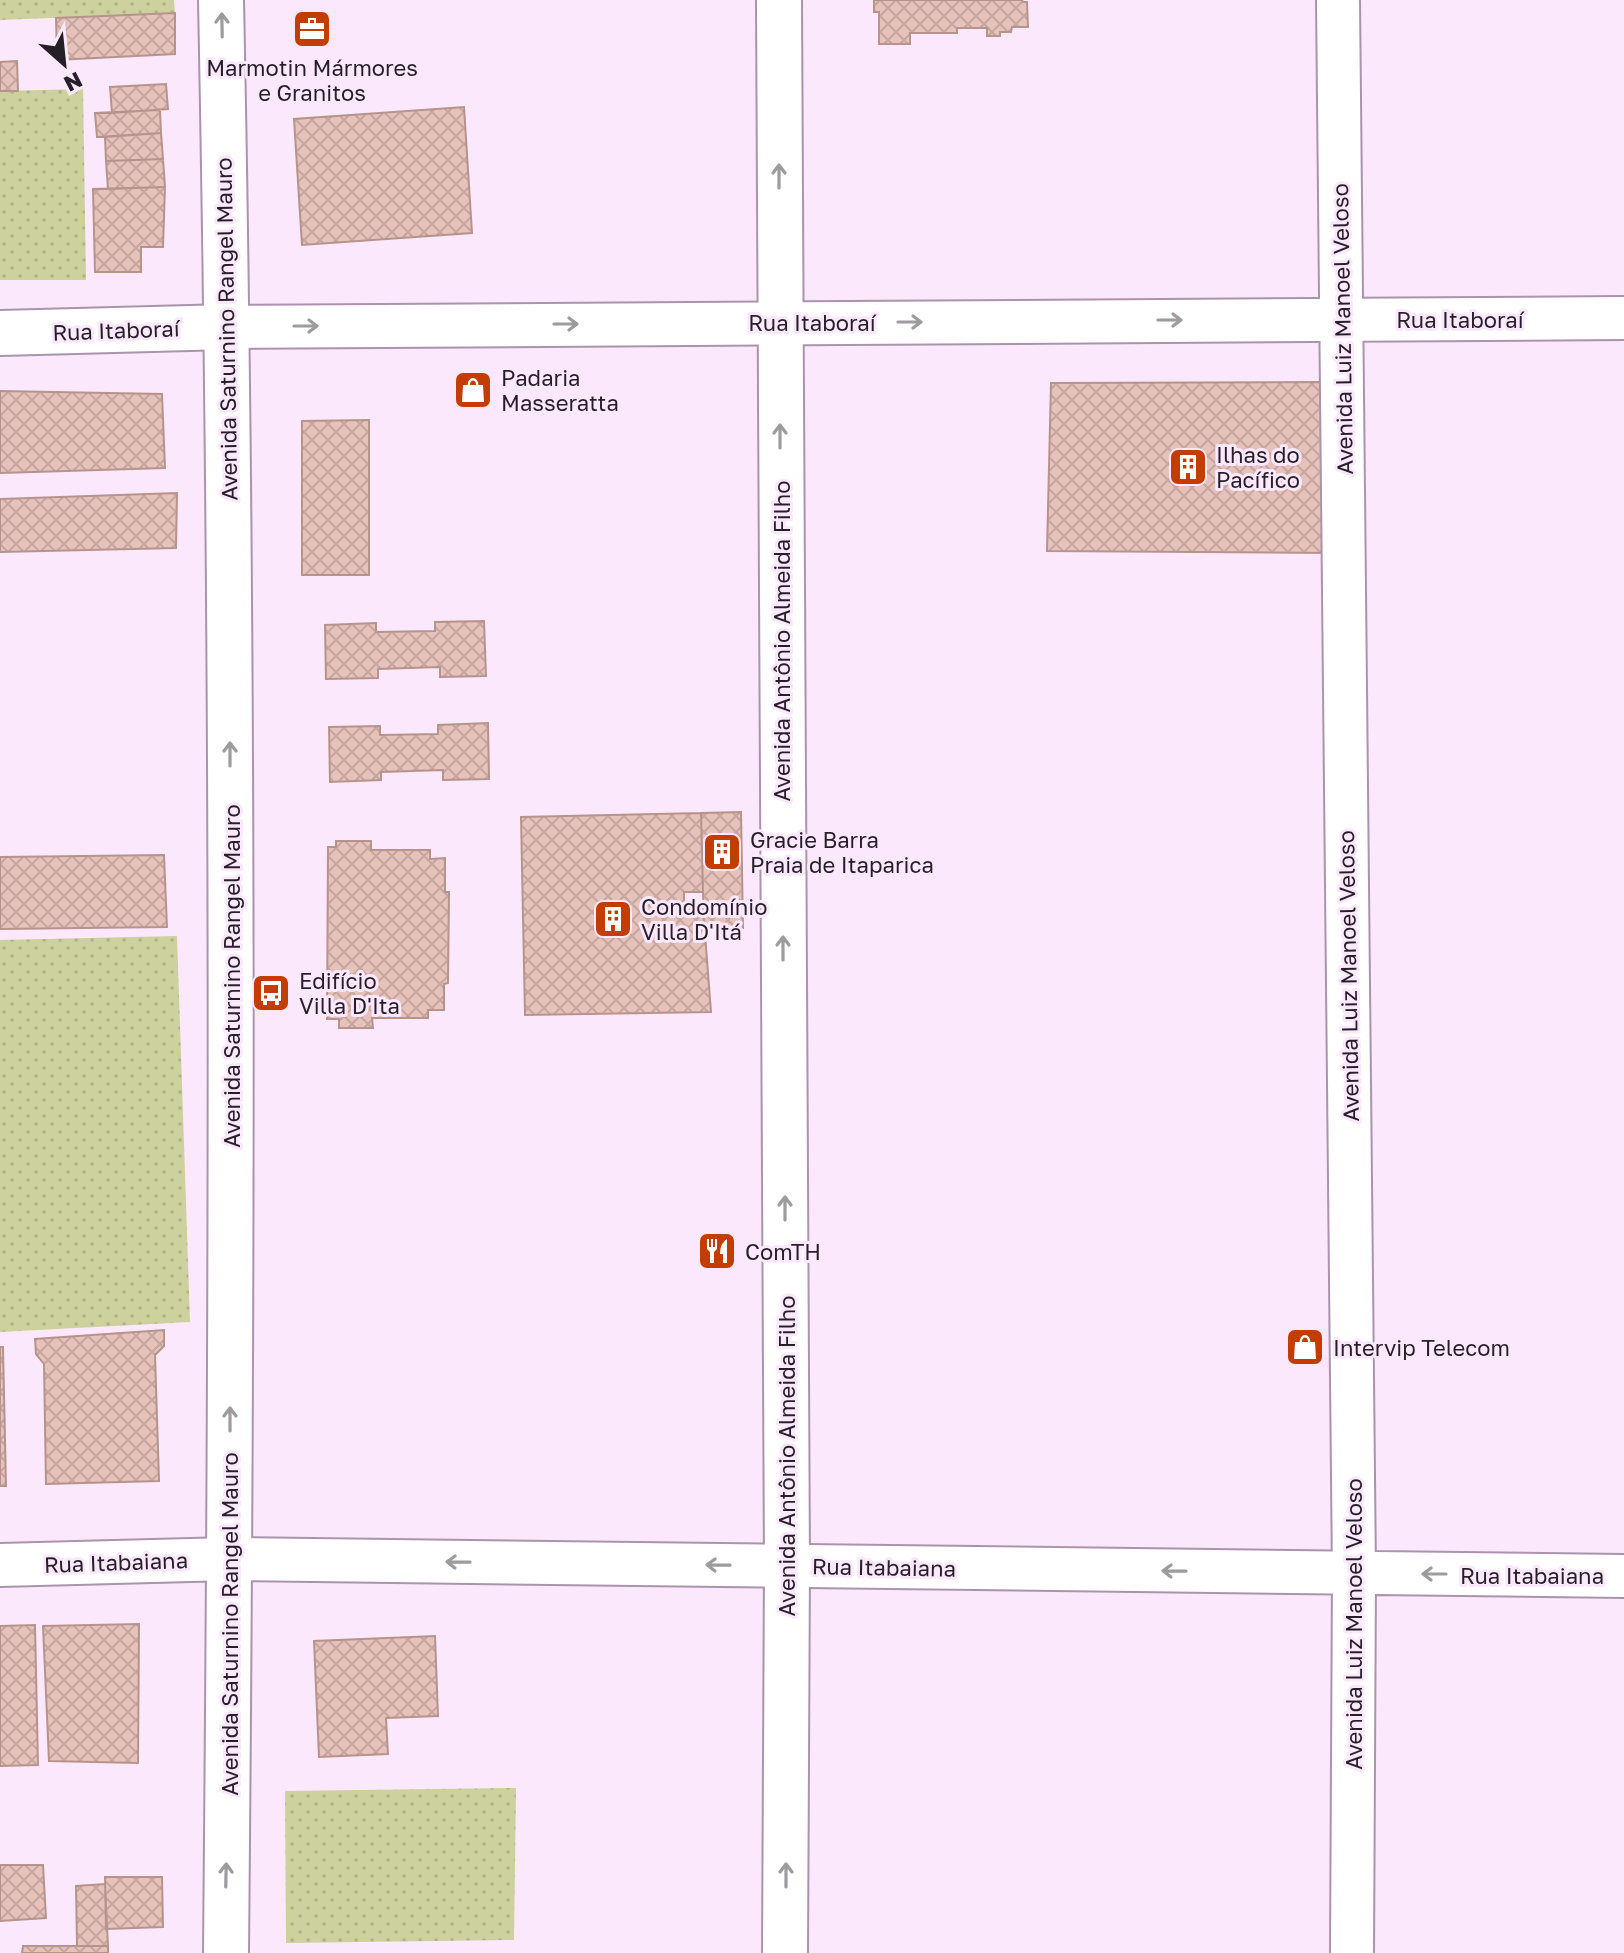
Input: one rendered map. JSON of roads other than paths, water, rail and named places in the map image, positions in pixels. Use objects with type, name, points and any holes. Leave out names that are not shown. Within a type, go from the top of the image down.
[{"type":"street","name":"Avenida Saturnino Rangel Mauro","points":[[221,0],[228,327],[231,985],[226,1953]]},
{"type":"street","name":"Avenida Antônio Almeida Filho","points":[[779,0],[787,1566],[785,1953]]},
{"type":"street","name":"Avenida Luiz Manoel Veloso","points":[[1338,0],[1354,1574],[1352,1953]]},
{"type":"street","name":"Rua Itaboraí","points":[[0,333],[228,327],[1624,318]]},
{"type":"street","name":"Rua Itabaiana","points":[[0,1565],[229,1559],[1624,1576]]},
{"type":"place","name":"Marmotin Mármores e Granitos","points":[[312,29]]},
{"type":"place","name":"Padaria Masseratta","points":[[473,390]]},
{"type":"place","name":"Ilhas do Pacífico","points":[[1188,467]]},
{"type":"place","name":"Gracie Barra Praia de Itaparica","points":[[722,852]]},
{"type":"place","name":"Condomínio Villa D'Itá","points":[[613,919]]},
{"type":"place","name":"Edifício Villa D'Ita","points":[[271,993]]},
{"type":"place","name":"ComTH","points":[[717,1251]]},
{"type":"place","name":"Intervip Telecom","points":[[1305,1347]]}]
